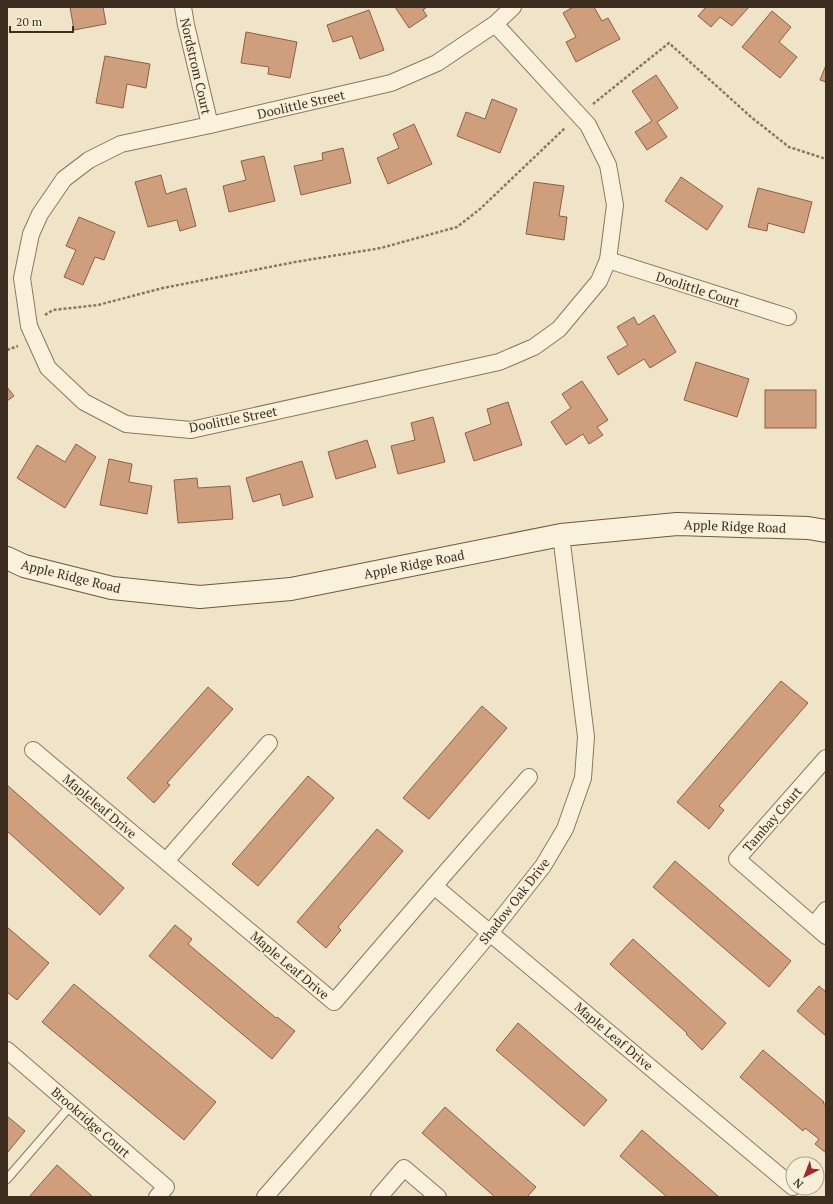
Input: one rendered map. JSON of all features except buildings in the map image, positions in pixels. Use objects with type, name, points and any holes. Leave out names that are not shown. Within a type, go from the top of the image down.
[{"type":"street","name":"Nordstrom Court","points":[[183,7],[210,125]]},
{"type":"street","name":"Doolittle Street","points":[[495,24],[588,126],[608,165],[614,205],[608,260],[599,281],[559,329],[534,347],[499,362],[191,430],[126,424],[84,402],[48,368],[29,326],[22,278],[31,234],[40,214],[64,179],[89,160],[121,144],[391,83],[437,63],[495,24],[513,7]]},
{"type":"street","name":"Doolittle Court","points":[[608,260],[788,318]]},
{"type":"street","name":"Apple Ridge Road","points":[[7,558],[24,566],[112,588],[200,597],[291,589],[561,535],[677,524],[808,528],[826,531]]},
{"type":"street","name":"Shadow Oak Drive","points":[[266,1197],[490,933],[543,866],[565,829],[583,778],[586,737],[561,535]]},
{"type":"street","points":[[166,862],[269,743]]},
{"type":"street","name":"Mapleleaf Drive","points":[[33,750],[166,862]]},
{"type":"street","name":"Tambay Court","points":[[826,758],[737,859],[826,936]]},
{"type":"street","name":"Maple Leaf Drive","points":[[166,862],[334,1002],[529,777]]},
{"type":"street","name":"Maple Leaf Drive","points":[[434,886],[785,1181]]},
{"type":"street","points":[[814,925],[826,910]]},
{"type":"street","name":"Brookridge Court","points":[[7,1050],[166,1187],[157,1197]]},
{"type":"street","points":[[379,1197],[404,1168],[438,1197]]},
{"type":"lane","points":[[7,1179],[72,1105]]},
{"type":"path","points":[[29,326],[53,310],[98,306],[171,286],[295,262],[381,248],[457,227],[480,209],[578,115],[669,43],[751,117],[789,147],[826,159]]}]
